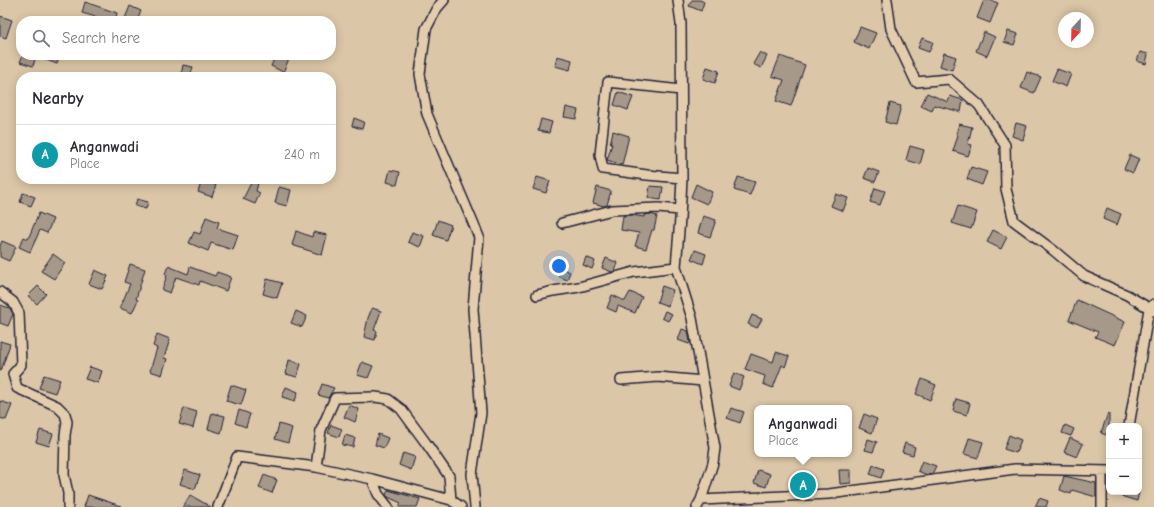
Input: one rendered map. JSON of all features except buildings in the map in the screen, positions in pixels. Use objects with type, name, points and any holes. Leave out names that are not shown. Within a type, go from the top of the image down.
[{"type":"street","points":[[444,0],[437,8],[426,29],[420,74],[427,114],[479,237],[473,309],[481,413],[472,474],[475,507]]},
{"type":"street","points":[[678,0],[681,24],[682,178],[676,267],[692,318],[715,448],[713,464],[699,504],[732,503],[829,494],[1014,469],[1106,471],[1102,507]]},
{"type":"street","points":[[887,0],[892,29],[916,82],[949,79],[979,104],[1005,145],[1006,189],[1014,221],[1084,276],[1152,308],[1130,423]]},
{"type":"street","points":[[681,90],[608,82],[600,155],[603,168],[647,175],[682,178]]},
{"type":"street","points":[[562,223],[612,210],[658,208],[680,210]]},
{"type":"street","points":[[537,295],[579,287],[634,272],[676,267]]},
{"type":"street","points":[[0,292],[12,302],[18,312],[21,365],[13,374],[17,388],[57,406],[66,414],[67,422],[64,446],[64,475],[68,493],[68,507]]},
{"type":"street","points":[[621,380],[658,377],[703,381]]},
{"type":"street","points":[[316,467],[321,430],[334,398],[375,397],[388,399],[401,409],[449,476],[451,500]]},
{"type":"street","points":[[218,507],[237,457],[316,467],[372,479],[451,500],[461,507]]},
{"type":"street","points":[[372,479],[378,494],[388,507]]},
{"type":"place","name":"Anganwadi","points":[[803,485]]}]
